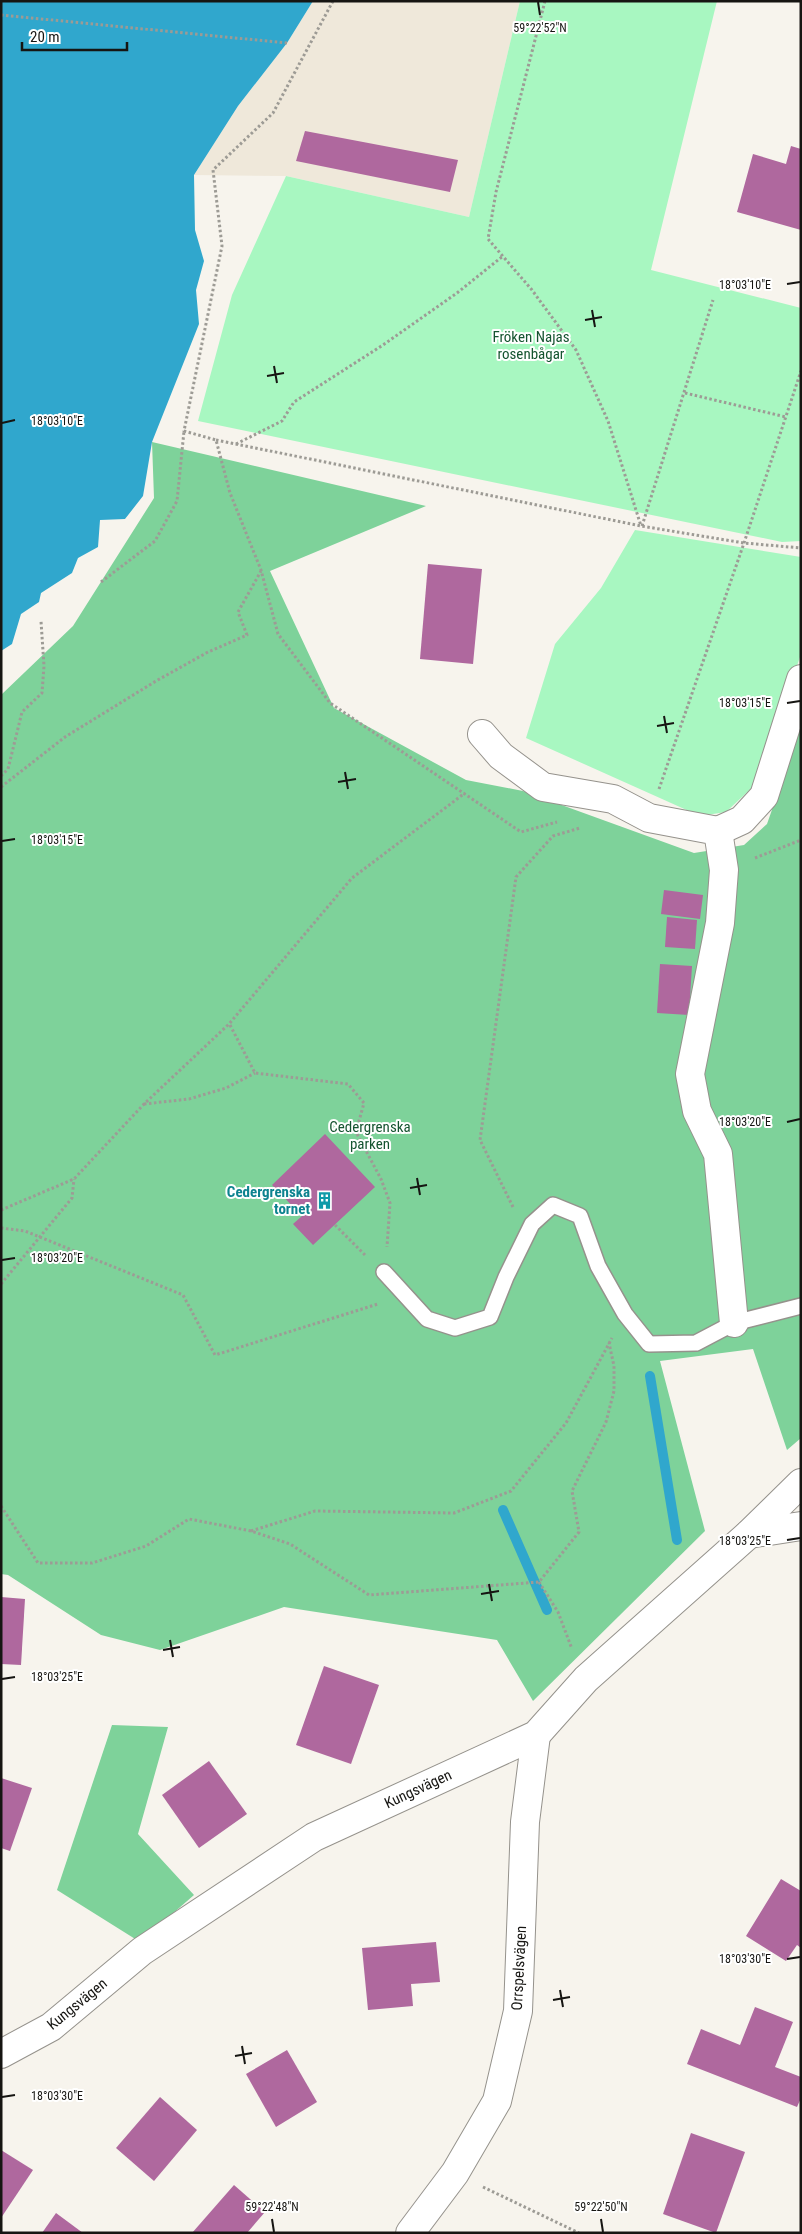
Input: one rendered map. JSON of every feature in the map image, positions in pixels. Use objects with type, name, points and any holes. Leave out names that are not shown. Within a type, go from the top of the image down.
[{"type":"street","points":[[482,734],[500,756],[543,787],[613,798],[649,818],[718,831],[742,820],[764,796],[801,679]]},
{"type":"street","points":[[718,831],[724,870],[720,923],[690,1074],[697,1111],[718,1154],[734,1323]]},
{"type":"street","name":"Kungsvägen","points":[[1,2054],[51,2027],[142,1951],[314,1837],[536,1735],[586,1679],[749,1534],[801,1483]]},
{"type":"street","points":[[749,1534],[801,1526]]},
{"type":"street","name":"Orrspelsvägen","points":[[410,2233],[455,2173],[497,2102],[518,2012],[525,1822],[536,1735]]},
{"type":"lane","points":[[384,1272],[427,1319],[455,1328],[490,1317],[506,1276],[532,1224],[553,1205],[580,1216],[598,1266],[626,1314],[649,1344],[696,1343],[734,1323],[801,1306]]},
{"type":"path","points":[[101,582],[155,540],[177,501],[184,431],[222,246],[214,170],[273,113],[333,1]]},
{"type":"path","points":[[545,1],[496,192],[488,239],[532,290],[576,350],[608,421],[642,526]]},
{"type":"path","points":[[1,15],[288,43]]},
{"type":"path","points":[[236,444],[282,421],[294,402],[383,345],[457,294],[503,256]]},
{"type":"path","points":[[642,526],[713,300]]},
{"type":"path","points":[[649,818],[801,371]]},
{"type":"path","points":[[685,393],[786,417]]},
{"type":"path","points":[[184,431],[216,440],[642,526],[744,543],[801,548]]},
{"type":"path","points":[[1,1210],[74,1179],[144,1104],[230,1024],[352,878],[465,793],[330,703],[278,634],[261,570],[230,494],[216,440]]},
{"type":"path","points":[[1,787],[65,737],[139,691],[208,652],[247,636],[238,612],[261,570]]},
{"type":"path","points":[[1,776],[8,769],[22,712],[42,693],[44,666],[41,621]]},
{"type":"path","points":[[527,1234],[480,1140],[516,877],[553,836],[580,827]]},
{"type":"path","points":[[724,870],[801,840]]},
{"type":"path","points":[[230,1024],[255,1073]]},
{"type":"path","points":[[144,1104],[190,1099],[226,1088],[255,1073],[348,1084],[364,1103],[356,1132],[382,1180],[390,1204],[384,1272]]},
{"type":"path","points":[[1,1284],[41,1238],[72,1198],[74,1179]]},
{"type":"path","points":[[334,1225],[358,1248]]},
{"type":"path","points":[[1,1228],[25,1232],[183,1295],[215,1355],[405,1295]]},
{"type":"path","points":[[251,1531],[315,1511],[454,1513],[511,1490],[566,1423],[626,1314]]},
{"type":"path","points":[[1,1506],[38,1563],[92,1563],[146,1546],[188,1520],[251,1531],[290,1544],[368,1595],[539,1582],[580,1532],[572,1491],[606,1422],[614,1390],[614,1366],[609,1343]]},
{"type":"path","points":[[539,1582],[558,1612],[574,1654]]},
{"type":"path","points":[[455,2173],[579,2233]]},
{"type":"shaded area","points":[[313,1],[520,1],[469,217],[286,176],[194,175],[238,106],[287,43]]},
{"type":"green space","name":"Fröken Najas rosenbågar","points":[[520,1],[717,1],[651,270],[801,308],[801,541],[782,542],[198,421],[232,295],[286,176],[469,217]]},
{"type":"green space","name":"Cedergrenska parken","points":[[152,442],[426,506],[270,571],[334,708],[466,780],[523,791],[694,853],[744,845],[767,824],[801,727],[801,1438],[787,1450],[753,1349],[660,1361],[705,1531],[533,1701],[497,1640],[284,1607],[160,1650],[101,1635],[8,1575],[1,1574],[1,695],[73,626],[154,498]]},
{"type":"green space","points":[[635,530],[801,557],[801,654],[757,783],[726,812],[700,816],[526,738],[555,644],[601,588]]},
{"type":"green space","points":[[112,1725],[168,1727],[138,1834],[194,1895],[140,1942],[57,1890]]},
{"type":"water","points":[[1,1],[313,1],[287,43],[238,106],[194,175],[195,230],[204,261],[196,290],[199,324],[152,442],[143,496],[125,519],[100,520],[98,547],[78,558],[72,573],[41,593],[39,602],[21,614],[12,644],[1,651]]},
{"type":"building","points":[[305,131],[458,160],[450,192],[296,161]]},
{"type":"building","points":[[791,146],[801,149],[801,230],[737,212],[753,154],[786,164]]},
{"type":"building","points":[[428,564],[482,569],[473,664],[420,659]]},
{"type":"building","points":[[664,890],[703,895],[700,919],[661,914]]},
{"type":"building","points":[[667,917],[697,920],[695,949],[665,947]]},
{"type":"building","points":[[660,964],[692,966],[689,1015],[657,1013]]},
{"type":"building","name":"Cedergrenska tornet","points":[[325,1134],[375,1187],[313,1245],[293,1224],[302,1216],[272,1185]]},
{"type":"building","points":[[1,1597],[25,1599],[21,1665],[1,1664]]},
{"type":"building","points":[[324,1666],[379,1685],[351,1764],[296,1745]]},
{"type":"building","points":[[209,1761],[247,1814],[199,1848],[162,1795]]},
{"type":"building","points":[[1,1778],[32,1788],[10,1851],[1,1848]]},
{"type":"building","points":[[781,1879],[801,1891],[801,1948],[797,1945],[786,1961],[746,1936]]},
{"type":"building","points":[[436,1942],[440,1982],[411,1984],[413,2006],[368,2010],[362,1948]]},
{"type":"building","points":[[755,2007],[793,2022],[775,2067],[801,2077],[801,2098],[797,2107],[687,2064],[701,2029],[740,2045]]},
{"type":"building","points":[[287,2050],[317,2102],[276,2127],[246,2074]]},
{"type":"building","points":[[160,2097],[197,2130],[154,2181],[116,2148]]},
{"type":"building","points":[[691,2133],[745,2152],[716,2233],[663,2214]]},
{"type":"building","points":[[1,2150],[33,2170],[1,2218]]},
{"type":"building","points":[[234,2185],[265,2212],[247,2233],[192,2233]]},
{"type":"building","points":[[56,2213],[83,2233],[42,2233]]},
{"type":"waterway","points":[[650,1376],[677,1540]]},
{"type":"waterway","points":[[503,1510],[547,1610]]},
{"type":"place","name":"Cedergrenska tornet","points":[[324,1201]]}]
